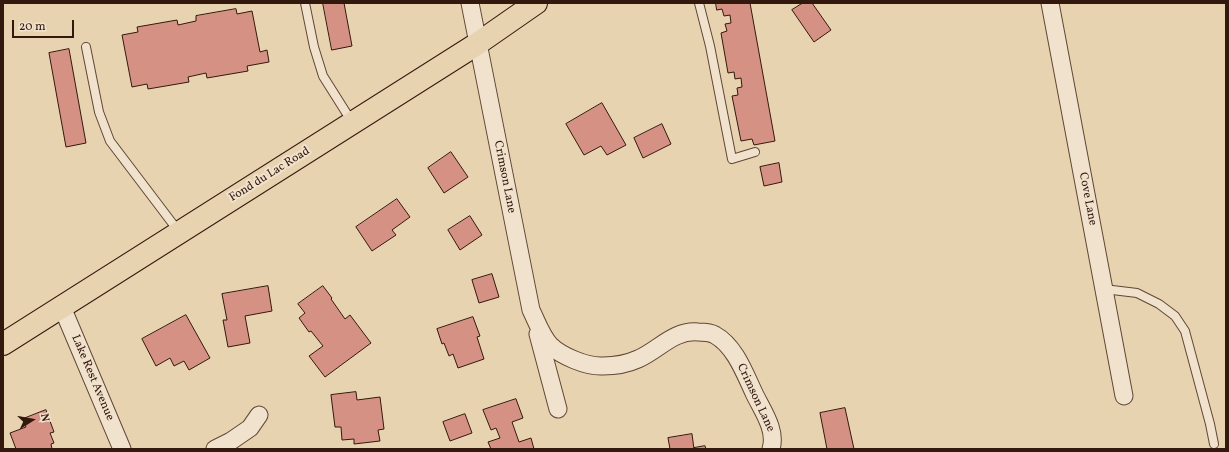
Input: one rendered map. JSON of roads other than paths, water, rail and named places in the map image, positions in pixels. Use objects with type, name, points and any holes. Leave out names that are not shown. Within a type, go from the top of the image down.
[{"type":"main road","name":"Fond du Lac Road","points":[[3,344],[477,44],[536,3]]},
{"type":"street","name":"Crimson Lane","points":[[470,3],[531,310],[558,409]]},
{"type":"street","name":"Cove Lane","points":[[1050,3],[1124,396]]},
{"type":"street","name":"Lake Rest Avenue","points":[[62,307],[122,449]]},
{"type":"street","name":"Crimson Lane","points":[[531,310],[550,346],[564,355],[584,363],[601,367],[619,365],[638,359],[668,339],[684,333],[694,331],[716,335],[726,344],[742,368],[773,435],[771,449]]},
{"type":"street","points":[[215,449],[231,441],[250,428],[259,415]]},
{"type":"lane","points":[[305,3],[314,47],[323,76],[353,123]]},
{"type":"lane","points":[[700,3],[732,159],[755,152]]},
{"type":"lane","points":[[86,47],[99,112],[110,141],[179,233]]},
{"type":"lane","points":[[1104,289],[1137,293],[1159,304],[1175,316],[1186,331],[1214,444]]}]
